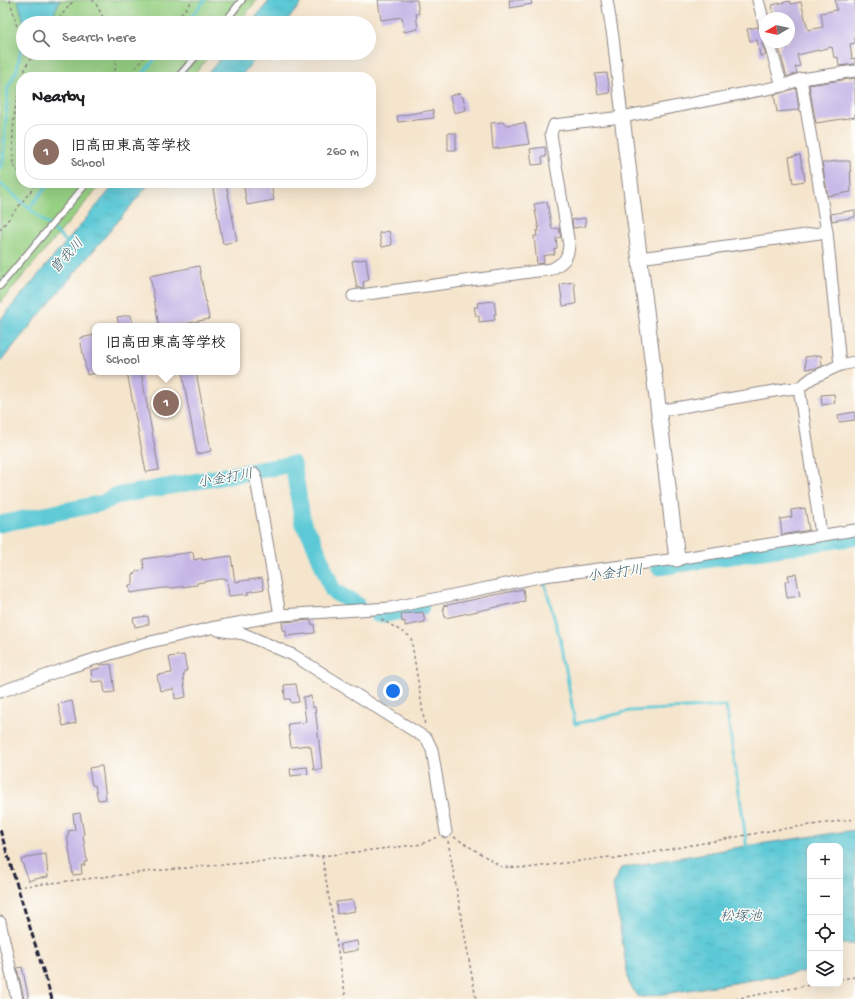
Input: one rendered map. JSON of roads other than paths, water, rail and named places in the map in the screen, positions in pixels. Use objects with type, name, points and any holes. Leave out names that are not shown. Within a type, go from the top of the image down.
[{"type":"street","points":[[607,0],[613,37],[677,559]]},
{"type":"street","points":[[758,0],[761,12]]},
{"type":"street","points":[[771,48],[782,86]]},
{"type":"street","points":[[353,296],[552,269],[564,262],[568,253],[569,245],[551,134],[554,125],[622,117],[782,86],[801,79],[855,71]]},
{"type":"street","points":[[801,79],[826,232],[840,365]]},
{"type":"street","points":[[640,258],[826,232]]},
{"type":"street","points":[[658,411],[799,388],[812,378],[840,365],[855,362]]},
{"type":"street","points":[[799,388],[821,534]]},
{"type":"street","points":[[255,474],[280,615]]},
{"type":"street","points":[[0,692],[67,668],[142,644],[211,628],[280,615],[390,608],[544,576],[677,559],[821,534],[855,530]]},
{"type":"street","points":[[211,628],[244,634],[293,655],[427,740],[432,750],[446,832]]},
{"type":"street","points":[[0,922],[17,999]]},
{"type":"lane","points":[[229,16],[242,0]]},
{"type":"lane","points":[[182,72],[193,60]]},
{"type":"lane","points":[[0,286],[83,188]]},
{"type":"water","points":[[18,0],[60,0],[53,16],[22,16]]},
{"type":"water","points":[[270,0],[304,0],[291,16],[257,16]]},
{"type":"water","points":[[219,60],[254,60],[244,72],[209,72]]},
{"type":"water","name":"曽我川","points":[[112,188],[146,188],[0,362],[0,320]]},
{"type":"water","name":"松塚池","points":[[855,830],[855,944],[843,944],[843,843],[807,843],[807,967],[803,972],[644,997],[637,996],[629,983],[613,885],[621,868],[746,846]]},
{"type":"waterway","points":[[192,16],[205,0]]},
{"type":"waterway","points":[[0,168],[3,163],[8,87],[17,70],[19,60]]},
{"type":"waterway","points":[[144,72],[154,60]]},
{"type":"waterway","points":[[0,183],[29,208],[46,188]]},
{"type":"waterway","name":"曽我川","points":[[29,208],[68,243]]},
{"type":"waterway","name":"小金打川","points":[[0,524],[103,503],[115,496],[293,464],[303,524],[312,538],[333,591],[356,604]]},
{"type":"waterway","name":"小金打川","points":[[659,567],[855,537]]},
{"type":"waterway","points":[[544,581],[562,646],[575,724],[630,711],[726,706],[747,850]]},
{"type":"waterway","name":"小金打川","points":[[377,614],[387,614],[421,607]]},
{"type":"railway","points":[[0,830],[52,999]]},
{"type":"place","name":"旧高田東高等学校","points":[[166,403]]}]
